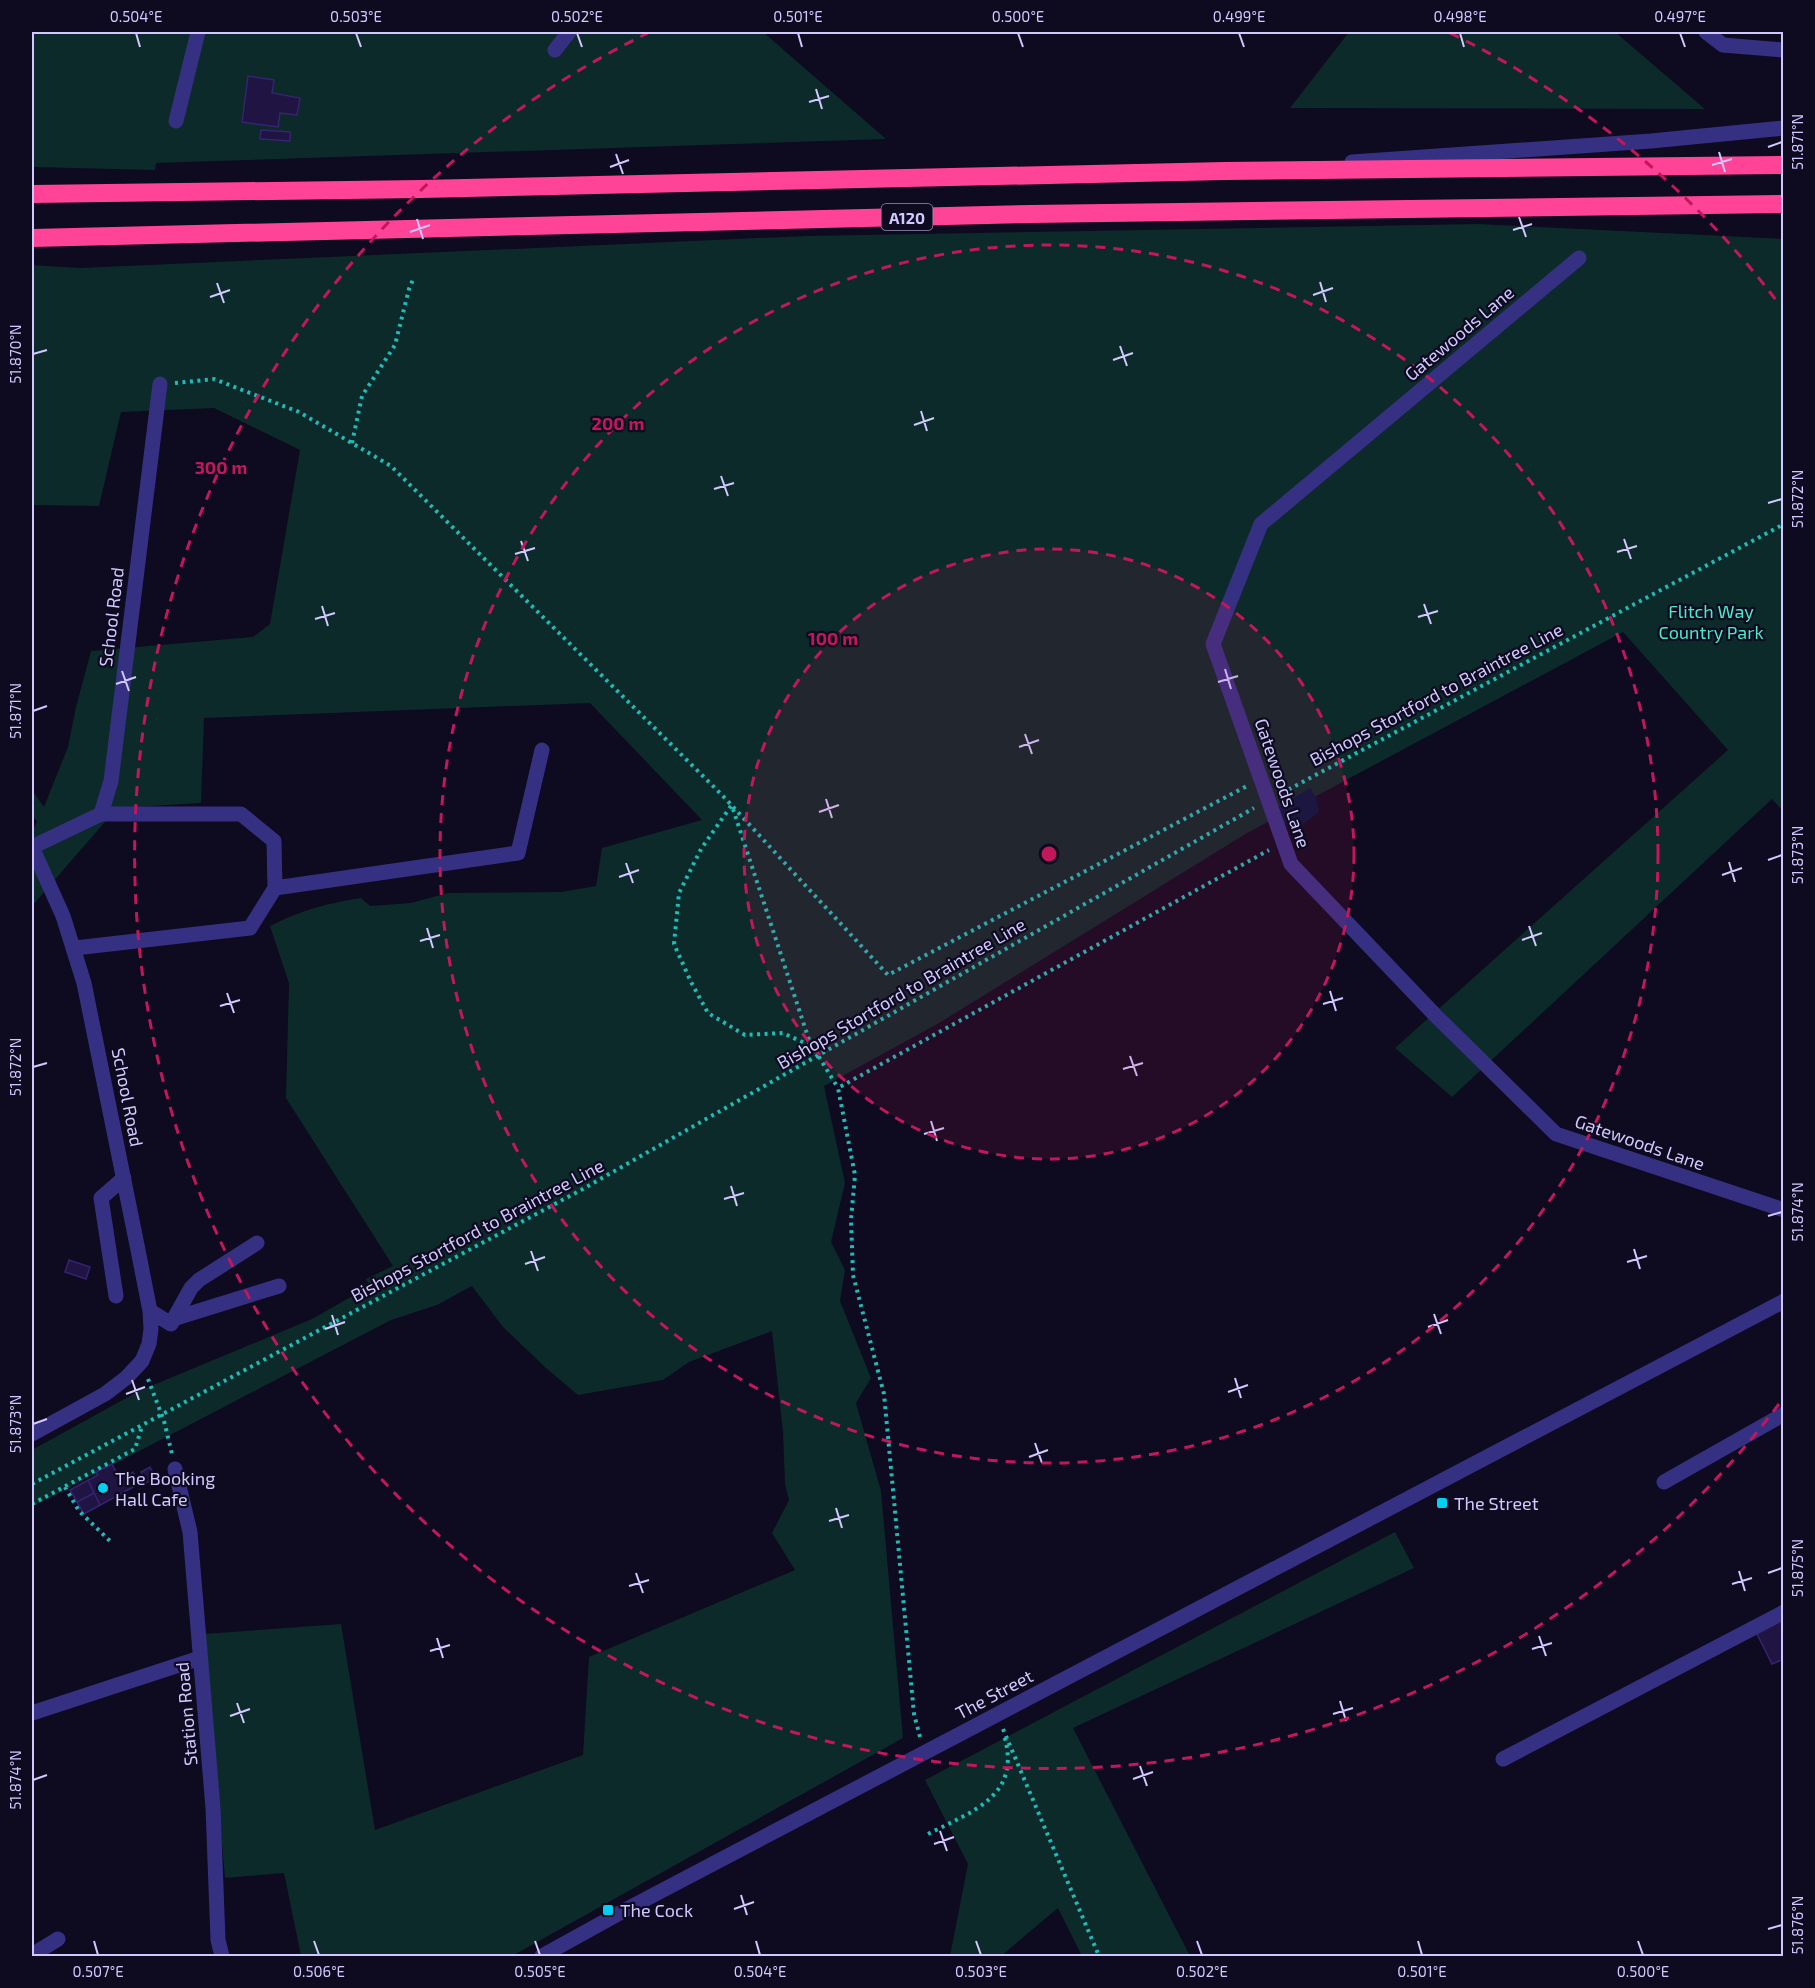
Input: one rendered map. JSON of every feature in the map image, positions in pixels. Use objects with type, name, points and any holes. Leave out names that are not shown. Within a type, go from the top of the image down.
[{"type":"highway","name":"A120","points":[[32,194],[445,189],[1224,171],[1784,165]]},
{"type":"highway","name":"A120","points":[[32,238],[1031,214],[1784,204]]},
{"type":"street","points":[[176,121],[198,32]]},
{"type":"street","points":[[555,50],[569,32]]},
{"type":"street","points":[[1706,32],[1723,45],[1784,50]]},
{"type":"street","points":[[1224,171],[1651,141],[1784,128]]},
{"type":"street","name":"Gatewoods Lane","points":[[1579,258],[1262,524],[1213,644],[1291,864],[1436,1015],[1556,1134],[1784,1210]]},
{"type":"street","name":"School Road","points":[[142,1361],[149,1344],[150,1311],[88,999],[75,948],[54,894],[32,847],[101,814],[111,781],[160,384]]},
{"type":"street","points":[[275,888],[518,853],[542,750]]},
{"type":"street","points":[[75,948],[250,928],[275,888],[274,841],[241,814],[101,814]]},
{"type":"street","points":[[116,1296],[100,1198],[124,1178]]},
{"type":"street","points":[[150,1311],[171,1324],[191,1288],[257,1244]]},
{"type":"street","points":[[176,1318],[279,1286]]},
{"type":"street","name":"The Street","points":[[542,1956],[627,1909],[1784,1301]]},
{"type":"street","points":[[32,1434],[105,1394],[126,1378],[142,1361]]},
{"type":"street","points":[[1664,1482],[1784,1414]]},
{"type":"street","name":"Station Road","points":[[175,1469],[190,1532],[213,1808],[218,1940],[222,1956]]},
{"type":"street","points":[[1503,1759],[1784,1612]]},
{"type":"street","points":[[32,1713],[200,1658]]},
{"type":"street","points":[[32,1955],[57,1939]]},
{"type":"path","points":[[352,443],[362,396],[395,345],[414,277]]},
{"type":"path","points":[[160,384],[214,379],[299,412],[391,466],[731,806],[888,975],[1261,779]]},
{"type":"path","name":"Bishops Stortford to Braintree Line","points":[[32,1484],[581,1190],[1268,801],[1784,524]]},
{"type":"path","points":[[731,806],[701,849],[679,893],[674,944],[708,1013],[745,1035],[783,1033],[811,1046]]},
{"type":"path","points":[[731,806],[811,1046],[838,1088],[855,1175],[851,1220],[853,1275],[884,1394],[914,1714],[923,1753]]},
{"type":"path","points":[[838,1088],[1283,843]]},
{"type":"path","points":[[142,1361],[162,1415],[175,1469]]},
{"type":"path","points":[[32,1504],[135,1449],[142,1426]]},
{"type":"path","points":[[65,1487],[79,1511],[110,1541]]},
{"type":"path","points":[[928,1834],[978,1809],[996,1794],[1006,1776],[1009,1752],[997,1714]]},
{"type":"path","points":[[997,1714],[1099,1956]]},
{"type":"green space","points":[[32,32],[763,32],[886,139],[156,163],[155,170],[32,167]]},
{"type":"green space","points":[[1349,32],[1615,32],[1705,109],[1290,108]]},
{"type":"green space","name":"Flitch Way Country Park","points":[[1478,224],[1783,239],[1783,811],[1772,799],[1452,1097],[1395,1048],[1728,750],[1623,632],[1247,833],[939,1023],[824,1086],[845,1183],[831,1242],[845,1270],[840,1301],[871,1378],[856,1403],[881,1491],[903,1738],[512,1956],[301,1956],[284,1873],[225,1878],[203,1634],[341,1624],[375,1830],[583,1755],[589,1657],[795,1570],[772,1533],[789,1500],[785,1484],[783,1432],[772,1331],[689,1362],[663,1380],[578,1395],[503,1327],[472,1286],[437,1305],[391,1320],[32,1507],[32,1450],[139,1391],[312,1319],[370,1286],[366,1279],[393,1266],[286,1098],[289,983],[270,926],[314,908],[361,898],[370,906],[411,903],[448,893],[561,892],[596,886],[602,848],[702,820],[590,703],[204,718],[201,803],[117,808],[32,906],[32,831],[37,822],[32,814],[32,790],[44,807],[68,747],[91,651],[253,637],[270,624],[300,450],[214,408],[121,412],[99,506],[32,505],[32,265],[80,268],[806,236]]},
{"type":"green space","points":[[1395,1532],[1414,1568],[1073,1728],[1190,1956],[1082,1956],[1058,1908],[1001,1956],[950,1956],[968,1864],[925,1780]]},
{"type":"water","points":[[1310,788],[1316,797],[1319,812],[1300,827],[1289,828],[1277,808]]},
{"type":"building","points":[[248,76],[274,80],[272,93],[300,98],[297,115],[280,113],[278,127],[242,122]]},
{"type":"building","points":[[261,130],[290,132],[290,141],[260,139]]},
{"type":"building","points":[[69,1260],[90,1267],[86,1279],[65,1272]]},
{"type":"building","name":"The Booking Hall Cafe","points":[[112,1464],[120,1479],[133,1472],[139,1484],[84,1514],[70,1490],[98,1475],[96,1472]]},
{"type":"building","points":[[150,1467],[156,1478],[146,1483],[141,1472]]},
{"type":"building","points":[[88,1480],[94,1493],[77,1502],[70,1490]]},
{"type":"building","points":[[94,1493],[100,1505],[84,1514],[77,1502]]},
{"type":"building","points":[[1784,1614],[1784,1659],[1772,1664],[1754,1628]]},
{"type":"place","name":"The Booking Hall Cafe","points":[[103,1488]]},
{"type":"place","name":"The Street","points":[[1442,1503]]},
{"type":"place","name":"The Cock","points":[[608,1910]]}]
